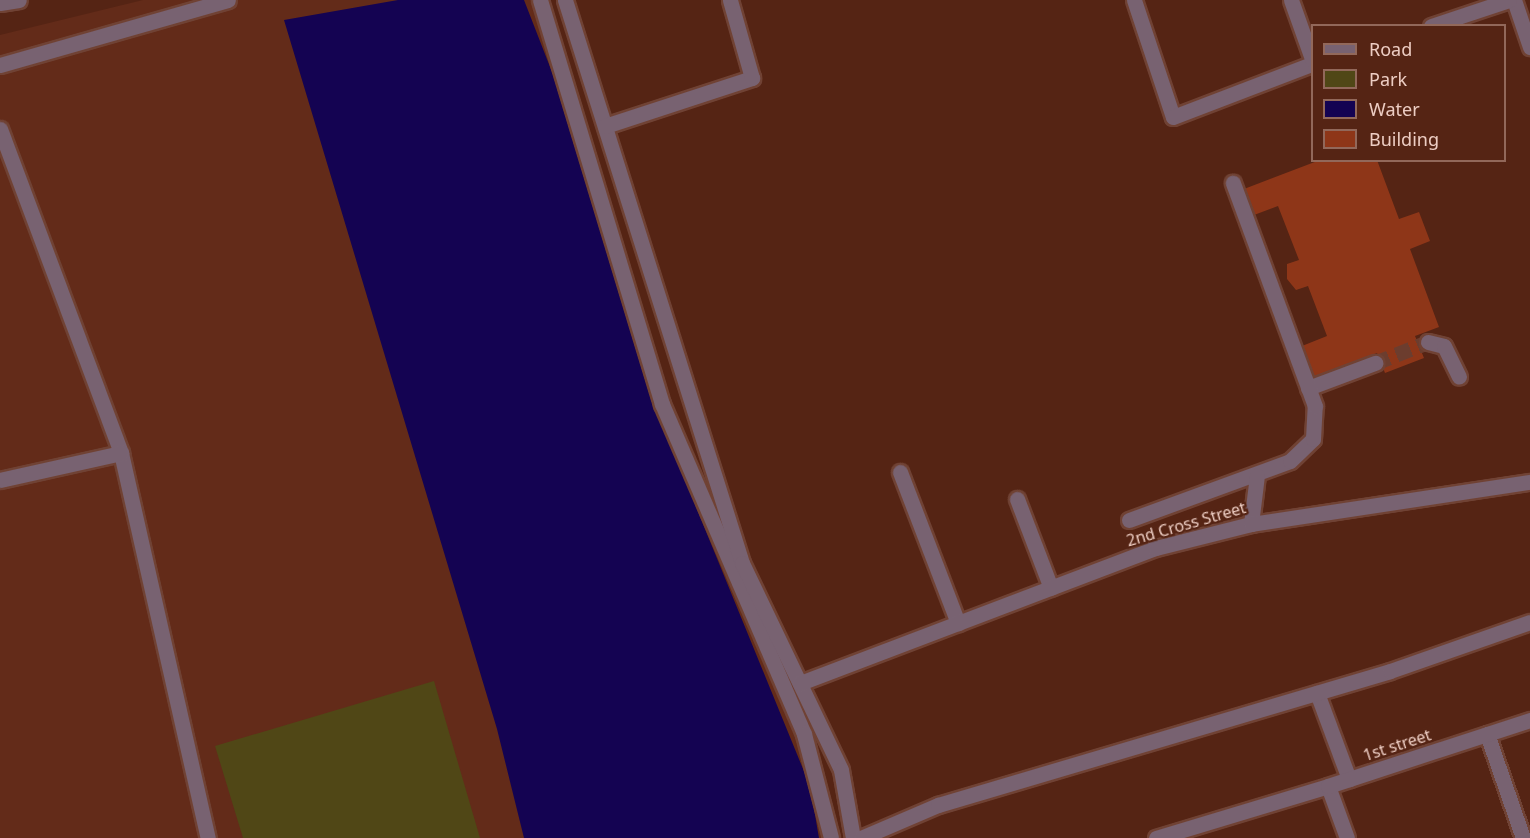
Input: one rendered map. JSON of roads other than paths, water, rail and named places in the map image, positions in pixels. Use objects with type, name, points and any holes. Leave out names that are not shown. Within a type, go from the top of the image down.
[{"type":"street","points":[[0,3],[19,0]]},
{"type":"street","points":[[0,65],[228,0]]},
{"type":"street","points":[[540,0],[662,404],[804,734],[831,838]]},
{"type":"street","points":[[565,0],[742,563],[841,770],[853,838]]},
{"type":"street","points":[[604,126],[752,78],[730,0]]},
{"type":"street","points":[[1134,0],[1173,117],[1311,64]]},
{"type":"street","points":[[1291,0],[1311,55]]},
{"type":"street","points":[[1437,24],[1509,0]]},
{"type":"street","points":[[1514,0],[1530,47]]},
{"type":"street","points":[[0,129],[121,453],[208,838]]},
{"type":"street","points":[[1129,520],[1290,461],[1313,439],[1315,406],[1233,183]]},
{"type":"street","points":[[1428,342],[1444,346],[1460,377]]},
{"type":"street","points":[[1308,388],[1375,363]]},
{"type":"street","points":[[0,480],[121,453]]},
{"type":"street","points":[[900,472],[958,623]]},
{"type":"street","points":[[1251,524],[1257,475]]},
{"type":"street","name":"2nd Cross Street","points":[[800,683],[1156,548],[1251,524],[1530,482]]},
{"type":"street","points":[[1017,499],[1051,588]]},
{"type":"street","points":[[861,838],[938,805],[1048,769],[1317,693],[1530,622]]},
{"type":"street","points":[[1317,693],[1349,779]]},
{"type":"street","name":"1st street","points":[[1156,838],[1328,786],[1530,720]]},
{"type":"street","points":[[1488,734],[1523,838]]},
{"type":"street","points":[[1328,786],[1347,838]]},
{"type":"water","points":[[398,0],[524,0],[564,103],[649,392],[810,786],[819,838],[524,838],[497,729],[284,20]]},
{"type":"tunnel","points":[[1375,363],[1428,342]]}]
